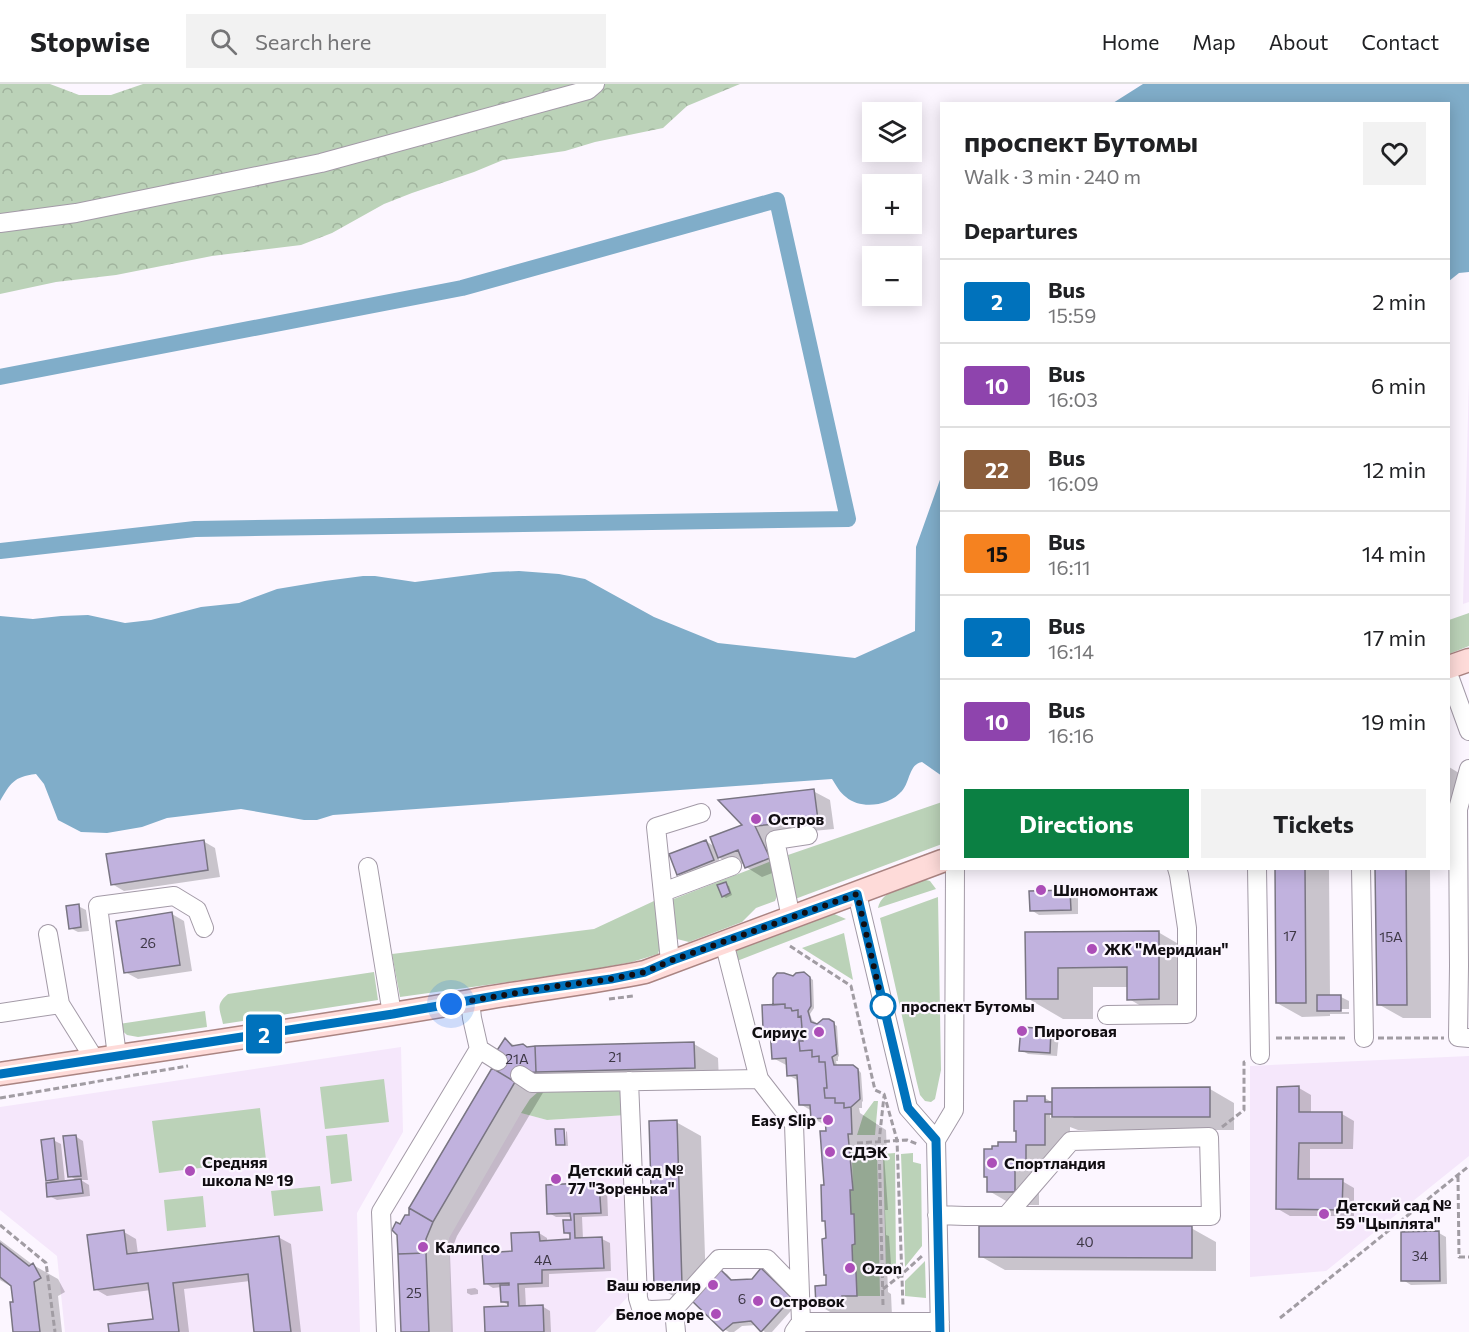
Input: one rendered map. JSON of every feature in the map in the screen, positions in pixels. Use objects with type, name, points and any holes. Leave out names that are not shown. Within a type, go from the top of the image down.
[{"type":"main road","points":[[1450,667],[1469,660]]},
{"type":"main road","points":[[0,1074],[393,1014],[645,972],[940,862]]},
{"type":"street","points":[[0,223],[76,213],[321,163],[588,90],[596,84]]},
{"type":"street","points":[[1450,679],[1469,731]]},
{"type":"street","points":[[1469,769],[1454,809],[1459,966],[1458,1037],[1469,1038]]},
{"type":"street","points":[[670,961],[656,827],[701,813]]},
{"type":"street","points":[[791,918],[775,840],[808,835]]},
{"type":"street","points":[[663,892],[732,866]]},
{"type":"street","points":[[369,867],[393,1014]]},
{"type":"street","points":[[927,1143],[954,1110],[955,870]]},
{"type":"street","points":[[1107,1015],[1187,1014],[1187,928],[1178,870]]},
{"type":"street","points":[[1257,870],[1260,1055]]},
{"type":"street","points":[[1361,870],[1364,1038]]},
{"type":"street","points":[[724,942],[759,1079],[794,1124],[800,1293],[797,1327],[903,1322],[940,1327],[937,1215],[927,1143],[908,1108],[857,894]]},
{"type":"street","points":[[117,1056],[98,906],[174,896],[197,910],[204,928]]},
{"type":"street","points":[[48,934],[60,1004],[95,1060]]},
{"type":"street","points":[[386,1332],[381,1212],[478,1050],[470,1000]]},
{"type":"street","points":[[0,1013],[60,1004]]},
{"type":"street","points":[[478,1050],[498,1061]]},
{"type":"street","points":[[520,1075],[532,1083],[759,1079]]},
{"type":"street","points":[[630,1082],[638,1298],[641,1308],[674,1309],[719,1259],[767,1259],[800,1293]]},
{"type":"street","points":[[937,1215],[1210,1216],[1209,1137],[1071,1141],[1007,1215]]},
{"type":"street","points":[[674,1309],[676,1332]]},
{"type":"path","points":[[790,946],[851,986],[875,1090],[884,1094]]},
{"type":"path","points":[[1209,1137],[1244,1110],[1244,1062],[1260,1055]]},
{"type":"path","points":[[884,1094],[897,1140],[903,1322]]},
{"type":"path","points":[[884,1094],[879,1142],[884,1322]]},
{"type":"path","points":[[857,1143],[907,1140],[927,1143]]},
{"type":"path","points":[[1280,1318],[1469,1166]]},
{"type":"path","points":[[1458,1174],[1459,1257],[1469,1257]]},
{"type":"path","points":[[0,1225],[46,1263],[55,1332]]},
{"type":"path","points":[[883,1289],[926,1252]]},
{"type":"shaded area","points":[[1469,379],[1469,602],[1463,604]]},
{"type":"shaded area","name":"Средняя школа № 19","points":[[401,1047],[403,1132],[357,1213],[360,1332],[65,1332],[57,1256],[0,1210],[0,1107]]},
{"type":"shaded area","name":"Детский сад № 59 \"Цыплята\"","points":[[1469,1056],[1469,1156],[1326,1271],[1250,1277],[1250,1066]]},
{"type":"shaded area","name":"Детский сад № 77 \"Зоренька\"","points":[[521,1113],[547,1120],[627,1115],[633,1291],[595,1332],[451,1332],[449,1238]]},
{"type":"green space","points":[[0,84],[50,84],[79,95],[111,95],[143,84],[740,84],[687,106],[663,128],[595,142],[565,151],[503,160],[384,204],[332,233],[301,245],[212,256],[116,275],[56,282],[0,294]]},
{"type":"green space","points":[[1469,613],[1469,646],[1450,654],[1450,620]]},
{"type":"green space","points":[[940,803],[940,845],[795,899],[788,855]]},
{"type":"green space","points":[[774,860],[780,889],[775,901],[756,908],[742,922],[689,942],[677,939],[674,934],[671,900]]},
{"type":"green space","points":[[922,879],[930,881],[936,889],[878,908],[880,902],[889,893]]},
{"type":"green space","points":[[938,897],[941,1070],[935,1099],[931,1102],[925,1101],[920,1095],[880,918]]},
{"type":"green space","points":[[654,901],[657,907],[661,944],[658,954],[632,962],[579,972],[400,997],[392,954],[594,929]]},
{"type":"green space","points":[[832,913],[846,919],[737,961],[734,950]]},
{"type":"green space","points":[[844,933],[853,980],[802,948]]},
{"type":"green space","points":[[374,972],[378,1000],[223,1024],[220,1004],[228,994]]},
{"type":"green space","points":[[205,1011],[207,1027],[138,1037],[127,1035],[118,1027],[119,1024]]},
{"type":"green space","points":[[384,1079],[389,1122],[325,1129],[320,1087]]},
{"type":"green space","points":[[617,1090],[623,1094],[627,1115],[547,1120],[521,1113],[530,1099],[538,1092]]},
{"type":"green space","points":[[874,1101],[878,1101],[875,1135],[857,1135],[863,1116]]},
{"type":"green space","points":[[260,1108],[266,1160],[159,1173],[152,1121]]},
{"type":"green space","points":[[347,1134],[352,1181],[331,1184],[326,1136]]},
{"type":"green space","points":[[877,1149],[880,1296],[857,1296],[856,1272],[853,1272],[852,1245],[855,1244],[850,1190],[853,1190],[852,1161],[850,1161],[849,1151]]},
{"type":"green space","points":[[895,1153],[896,1272],[886,1272],[883,1154]]},
{"type":"green space","points":[[913,1153],[913,1162],[921,1164],[922,1246],[905,1267],[901,1154]]},
{"type":"green space","points":[[320,1186],[323,1211],[274,1216],[271,1191]]},
{"type":"green space","points":[[203,1196],[206,1227],[167,1231],[164,1200]]},
{"type":"green space","points":[[925,1261],[926,1298],[905,1296],[905,1281]]},
{"type":"water","points":[[1143,84],[1469,84],[1469,272],[1459,273],[1450,280],[1450,102],[1115,102]]},
{"type":"water","points":[[940,480],[940,775],[922,762],[918,763],[902,791],[883,803],[867,805],[852,801],[842,793],[832,779],[333,815],[317,820],[304,820],[241,809],[167,818],[142,827],[107,833],[81,832],[58,820],[44,784],[36,774],[17,779],[0,801],[0,616],[33,619],[88,615],[125,623],[151,620],[201,607],[239,603],[277,589],[325,581],[375,576],[415,582],[519,571],[559,574],[585,579],[654,617],[718,643],[855,658],[915,631],[916,547]]},
{"type":"building","points":[[814,789],[818,820],[755,826],[770,858],[745,868],[738,850],[718,858],[710,837],[742,825],[718,800]]},
{"type":"building","points":[[204,840],[208,870],[111,885],[106,854]]},
{"type":"building","points":[[706,840],[714,860],[677,875],[669,854]]},
{"type":"building","points":[[1275,870],[1305,870],[1306,1003],[1276,1003]]},
{"type":"building","points":[[1375,870],[1406,870],[1407,1005],[1377,1005]]},
{"type":"building","points":[[726,882],[730,893],[722,897],[717,885]]},
{"type":"building","points":[[1070,890],[1071,910],[1030,911],[1029,891]]},
{"type":"building","points":[[79,904],[81,927],[69,929],[66,906]]},
{"type":"building","points":[[172,912],[180,965],[124,973],[116,921]]},
{"type":"building","name":"ЖК \"Меридиан\"","points":[[1159,931],[1159,999],[1127,1000],[1127,967],[1058,968],[1058,999],[1026,999],[1025,932]]},
{"type":"building","name":"Сириус","points":[[804,972],[810,977],[811,1006],[808,1011],[811,1022],[817,1024],[823,1019],[829,1019],[834,1022],[837,1054],[832,1057],[834,1065],[853,1065],[858,1069],[860,1099],[851,1107],[844,1108],[844,1103],[835,1103],[835,1098],[825,1098],[824,1088],[827,1088],[825,1062],[819,1062],[819,1056],[812,1057],[812,1050],[800,1051],[799,1041],[803,1041],[801,1016],[798,1017],[798,1010],[792,1011],[791,1008],[785,1008],[785,1004],[773,1005],[773,978],[777,973],[793,976]]},
{"type":"building","points":[[1317,995],[1341,995],[1341,1011],[1317,1011]]},
{"type":"building","points":[[785,1004],[785,1008],[791,1008],[792,1011],[798,1010],[798,1017],[801,1016],[803,1041],[799,1041],[800,1051],[812,1050],[812,1057],[819,1056],[819,1062],[825,1062],[827,1088],[824,1088],[825,1098],[835,1098],[835,1103],[844,1103],[844,1108],[851,1107],[852,1134],[848,1134],[853,1190],[850,1190],[851,1214],[854,1214],[853,1272],[856,1272],[857,1296],[842,1296],[843,1304],[816,1306],[815,1286],[826,1285],[822,1239],[826,1238],[825,1221],[822,1221],[821,1185],[824,1185],[820,1131],[826,1131],[825,1118],[811,1119],[810,1105],[799,1105],[797,1075],[787,1076],[786,1058],[772,1059],[770,1029],[763,1029],[762,1005]]},
{"type":"building","points":[[1021,1027],[1051,1029],[1050,1053],[1019,1051]]},
{"type":"building","points":[[505,1038],[512,1046],[523,1044],[527,1047],[535,1046],[536,1072],[522,1073],[515,1082],[492,1068],[498,1061],[494,1055]]},
{"type":"building","points":[[694,1042],[695,1068],[536,1072],[535,1046]]},
{"type":"building","points":[[492,1068],[515,1082],[433,1222],[409,1208]]},
{"type":"building","points":[[1299,1086],[1299,1112],[1342,1112],[1342,1143],[1299,1143],[1298,1179],[1343,1179],[1342,1210],[1276,1209],[1277,1087]]},
{"type":"building","points":[[1210,1087],[1210,1117],[1052,1117],[1052,1088]]},
{"type":"building","points":[[1027,1096],[1045,1096],[1045,1102],[1052,1102],[1052,1114],[1045,1114],[1045,1145],[1026,1145],[1026,1161],[1015,1162],[1015,1192],[987,1192],[987,1177],[984,1177],[984,1149],[998,1146],[998,1142],[1016,1142],[1014,1101],[1027,1101]]},
{"type":"building","points":[[677,1120],[682,1285],[654,1286],[649,1121]]},
{"type":"building","points":[[555,1129],[564,1129],[565,1145],[556,1145]]},
{"type":"building","points":[[76,1135],[81,1176],[68,1177],[63,1136]]},
{"type":"building","points":[[54,1138],[58,1179],[46,1181],[41,1140]]},
{"type":"building","points":[[81,1179],[83,1193],[47,1197],[46,1183]]},
{"type":"building","points":[[599,1182],[601,1213],[574,1214],[575,1238],[602,1237],[604,1268],[542,1270],[542,1283],[518,1284],[519,1306],[543,1305],[544,1332],[485,1332],[484,1307],[508,1306],[508,1302],[501,1302],[500,1285],[509,1285],[509,1283],[484,1284],[482,1253],[512,1251],[511,1233],[539,1232],[540,1241],[570,1239],[570,1233],[564,1233],[563,1220],[571,1220],[570,1213],[547,1214],[546,1185]]},
{"type":"building","points":[[409,1208],[433,1222],[426,1239],[426,1253],[398,1254],[397,1235],[392,1230],[396,1222],[400,1224],[405,1215],[409,1215]]},
{"type":"building","points":[[979,1226],[1192,1226],[1192,1258],[979,1257]]},
{"type":"building","points":[[124,1230],[127,1254],[279,1236],[291,1332],[254,1332],[248,1274],[173,1283],[179,1332],[109,1332],[108,1324],[153,1319],[148,1283],[94,1290],[87,1235]]},
{"type":"building","points":[[1439,1231],[1440,1281],[1401,1281],[1401,1232]]},
{"type":"building","points":[[0,1243],[29,1266],[33,1263],[41,1278],[34,1282],[40,1332],[13,1332],[11,1286],[0,1277]]},
{"type":"building","points":[[426,1253],[429,1332],[401,1332],[398,1254]]},
{"type":"building","points":[[719,1268],[731,1280],[752,1279],[761,1268],[792,1298],[761,1332],[751,1321],[733,1323],[723,1331],[691,1300]]},
{"type":"waterway","points":[[0,377],[462,288],[777,200],[848,519],[195,529],[0,551]]},
{"type":"bus line","name":"2","points":[[0,1074],[393,1014],[645,972],[857,894],[908,1108],[936,1140],[940,1332]]},
{"type":"place","name":"Остров","points":[[756,819]]},
{"type":"place","name":"Шиномонтаж","points":[[1041,890]]},
{"type":"place","name":"ЖК \"Меридиан\"","points":[[1092,949]]},
{"type":"place","name":"проспект Бутомы","points":[[883,1006]]},
{"type":"place","name":"Пироговая","points":[[1022,1031]]},
{"type":"place","name":"Сириус","points":[[819,1032]]},
{"type":"place","name":"Easy Slip","points":[[828,1120]]},
{"type":"place","name":"СДЭК","points":[[830,1152]]},
{"type":"place","name":"Спортландия","points":[[992,1163]]},
{"type":"place","name":"Средняя школа № 19","points":[[190,1171]]},
{"type":"place","name":"Детский сад № 77 \"Зоренька\"","points":[[556,1179]]},
{"type":"place","name":"Детский сад № 59 \"Цыплята\"","points":[[1324,1214]]},
{"type":"place","name":"Калипсо","points":[[423,1247]]},
{"type":"place","name":"Ozon","points":[[850,1268]]},
{"type":"place","name":"Ваш ювелир","points":[[713,1285]]},
{"type":"place","name":"Островок","points":[[758,1301]]},
{"type":"place","name":"Белое море","points":[[716,1314]]},
{"type":"route","points":[[451,1004],[645,972],[857,894],[883,1006]]}]
